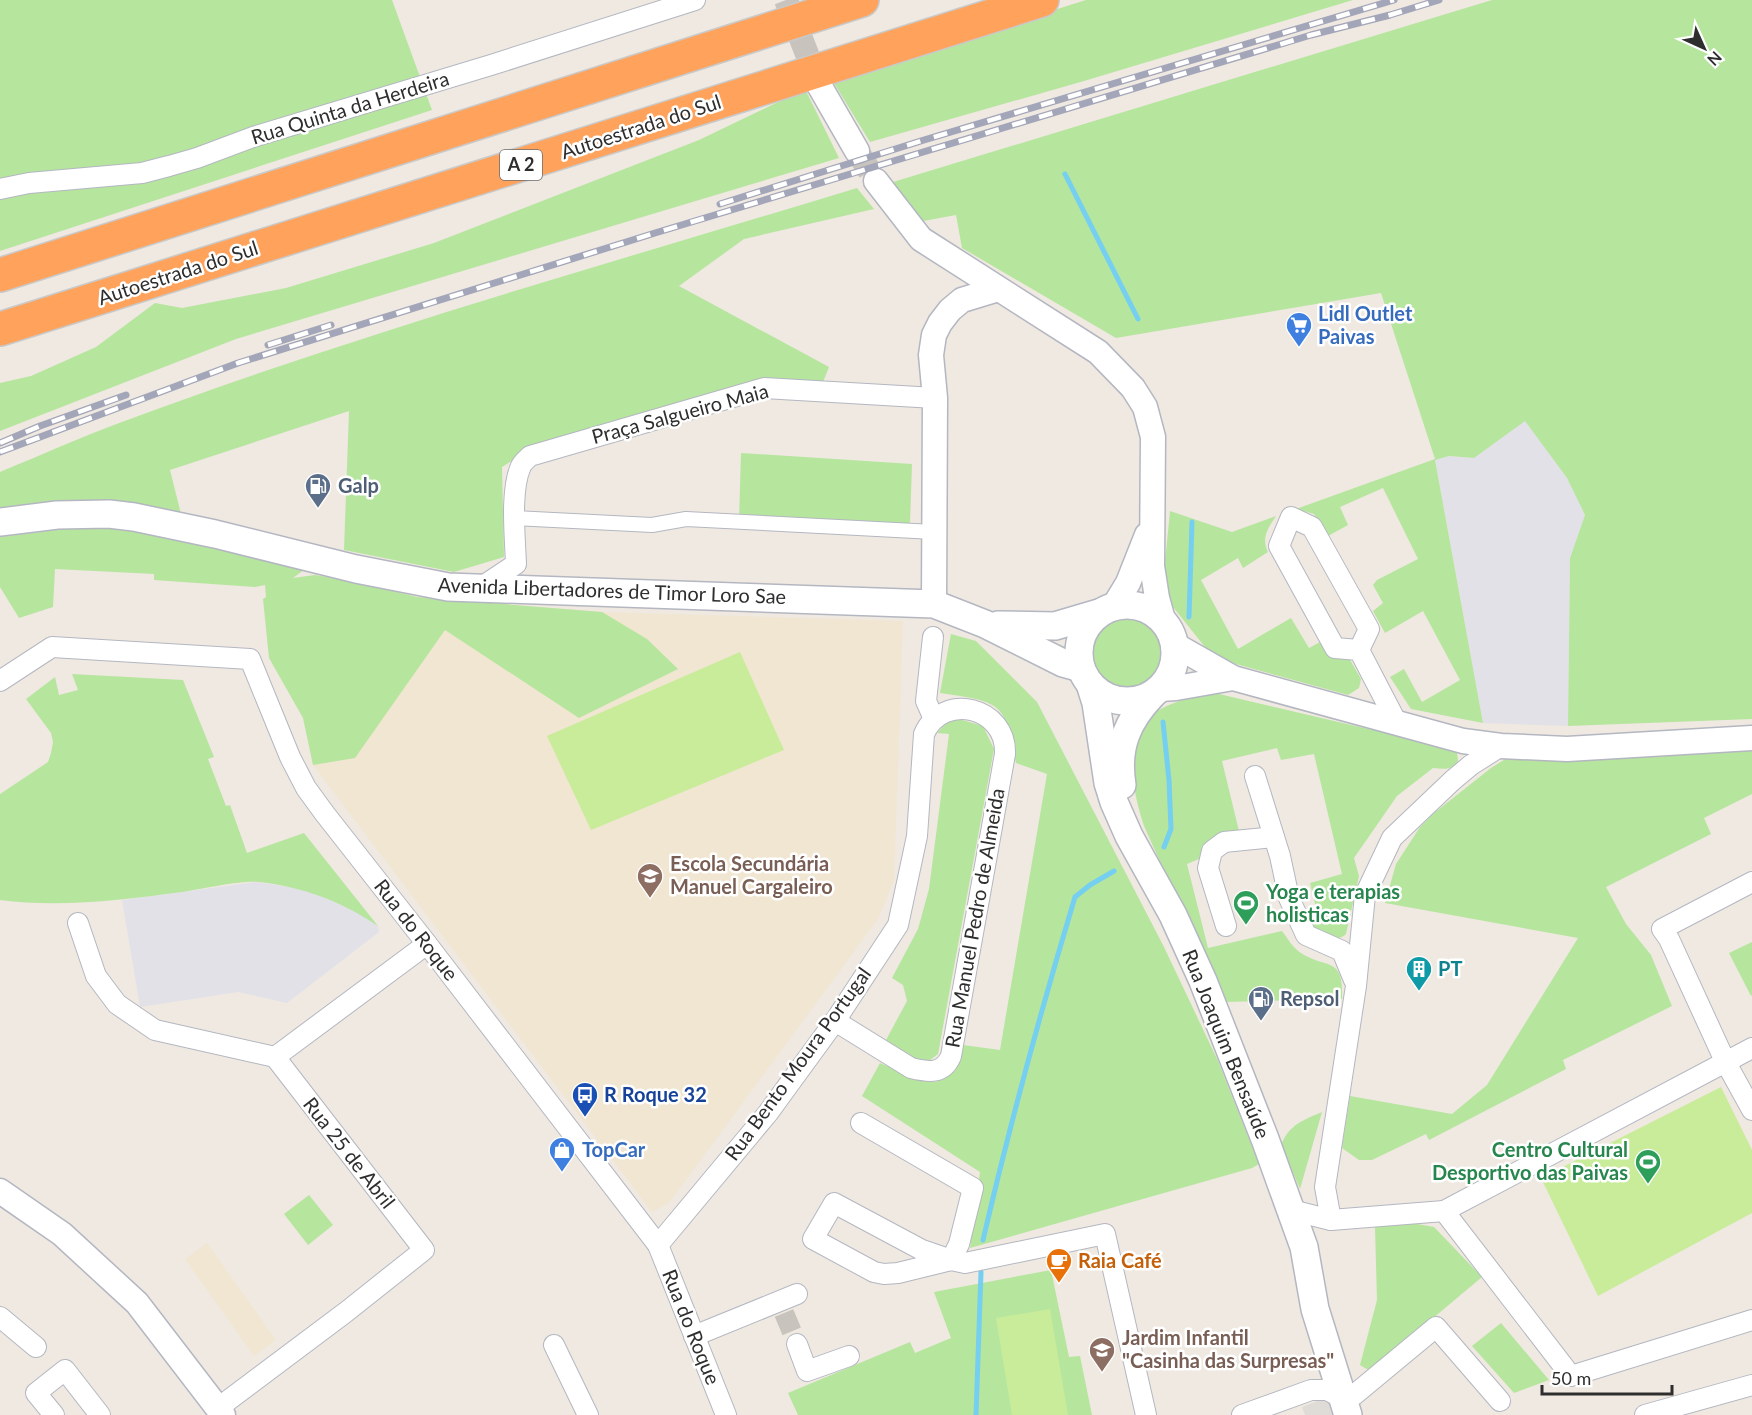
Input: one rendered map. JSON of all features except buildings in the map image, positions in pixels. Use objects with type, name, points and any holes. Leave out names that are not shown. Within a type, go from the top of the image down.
[{"type":"highway","points":[[0,275],[862,0]]},
{"type":"highway","name":"Autoestrada do Sul","points":[[0,329],[1042,0]]},
{"type":"main road","name":"Avenida Libertadores de Timor Loro Sae","points":[[0,524],[27,518],[84,514],[134,518],[215,534],[356,569],[448,587],[934,604],[985,624],[1085,676]]},
{"type":"main road","points":[[1130,604],[1146,608],[1163,620],[1172,634],[1176,659],[1170,675],[1156,691],[1136,700],[1118,701],[1105,696],[1085,676],[1079,648],[1082,636],[1091,621],[1107,610],[1130,604]]},
{"type":"main road","name":"Avenida Libertadores de Timor Loro Sae","points":[[985,624],[1012,627],[1055,627],[1107,610]]},
{"type":"main road","name":"Rua Joaquim Bensaúde","points":[[1085,676],[1096,703],[1108,783],[1121,821],[1173,915],[1203,981],[1265,1139],[1304,1250]]},
{"type":"main road","name":"Rua Joaquim Bensaúde","points":[[1154,881],[1124,795],[1121,761],[1124,736],[1129,725],[1134,715],[1156,691]]},
{"type":"main road","points":[[1304,1250],[1310,1289],[1330,1360],[1351,1406]]},
{"type":"main road","points":[[1304,1250],[1321,1292],[1351,1406]]},
{"type":"street","name":"Rua Quinta da Herdeira","points":[[0,189],[29,183],[142,173],[196,158],[253,137],[695,0]]},
{"type":"street","points":[[819,85],[857,151]]},
{"type":"street","points":[[876,181],[921,239],[1098,352],[1133,388],[1145,407],[1153,437],[1152,566],[1163,620]]},
{"type":"street","points":[[934,604],[935,398],[931,354],[934,335],[950,310],[962,300],[998,289]]},
{"type":"street","name":"Praça Salgueiro Maia","points":[[480,588],[516,564],[514,518],[518,476],[521,464],[530,456],[764,388],[935,398]]},
{"type":"street","points":[[1291,517],[1312,527],[1369,629],[1359,650],[1335,648],[1279,546],[1291,517]]},
{"type":"street","points":[[514,518],[652,525],[686,519],[934,532]]},
{"type":"street","points":[[1107,610],[1128,583],[1153,521]]},
{"type":"street","points":[[933,637],[926,701],[934,719]]},
{"type":"street","points":[[1175,645],[1233,678],[1463,741],[1501,746],[1567,749],[1752,738]]},
{"type":"street","name":"Rua do Roque","points":[[0,681],[52,647],[250,659],[290,758],[306,788],[658,1245],[726,1415]]},
{"type":"street","points":[[1359,650],[1397,723]]},
{"type":"street","points":[[1156,691],[1233,678]]},
{"type":"street","name":"Rua Manuel Pedro de Almeida","points":[[835,1021],[911,1068],[925,1072],[938,1071],[948,1063],[951,1056],[1005,744],[999,727],[993,720],[981,714],[958,708],[946,711],[934,719]]},
{"type":"street","name":"Rua Bento Moura Portugal","points":[[658,1245],[768,1113],[835,1021],[898,925],[917,836],[924,734],[934,719]]},
{"type":"street","points":[[1331,1220],[1326,1186],[1356,986],[1365,895],[1392,838],[1453,780],[1471,765],[1501,746]]},
{"type":"street","points":[[1255,776],[1274,837],[1289,898],[1306,935],[1342,951],[1356,986]]},
{"type":"street","points":[[1226,926],[1208,868],[1212,852],[1224,842],[1274,837]]},
{"type":"street","points":[[1752,882],[1662,929],[1669,939],[1725,1061],[1752,1110]]},
{"type":"street","points":[[78,923],[96,976],[117,1004],[156,1030],[275,1057],[427,944]]},
{"type":"street","points":[[1290,1210],[1331,1220],[1444,1210],[1752,1048]]},
{"type":"street","name":"Rua 25 de Abril","points":[[221,1411],[424,1250],[275,1057]]},
{"type":"street","points":[[861,1123],[973,1188],[959,1244],[951,1260],[898,1273],[884,1274],[874,1272],[813,1239],[834,1203],[922,1250],[951,1260],[965,1263],[1105,1234],[1146,1415]]},
{"type":"street","points":[[0,1191],[62,1234],[137,1303],[221,1411]]},
{"type":"street","points":[[1444,1210],[1571,1376],[1752,1320]]},
{"type":"street","points":[[1304,1250],[1331,1220]]},
{"type":"street","points":[[694,1336],[787,1303]]},
{"type":"street","points":[[0,1317],[36,1347]]},
{"type":"street","points":[[1242,1415],[1311,1390],[1327,1389],[1351,1406],[1436,1328],[1500,1401]]},
{"type":"street","points":[[797,1344],[807,1371],[849,1356]]},
{"type":"street","points":[[554,1345],[588,1415]]},
{"type":"street","points":[[1311,1390],[1330,1360]]},
{"type":"street","points":[[54,1415],[36,1393],[65,1370],[100,1415]]},
{"type":"street","points":[[1646,1415],[1752,1385]]},
{"type":"shaded area","points":[[1525,420],[1567,478],[1585,515],[1570,558],[1568,726],[1483,723],[1435,459],[1449,456],[1474,458]]},
{"type":"shaded area","name":"Escola Secundária Manuel Cargaleiro","points":[[315,575],[361,583],[417,597],[602,612],[903,621],[894,880],[878,919],[669,1203],[652,1212],[313,765],[276,589]]},
{"type":"shaded area","points":[[256,882],[303,889],[327,898],[354,909],[378,926],[379,932],[287,1003],[238,992],[140,1007],[122,900]]},
{"type":"shaded area","points":[[207,1243],[276,1340],[254,1356],[185,1259]]},
{"type":"shaded area","points":[[1320,1400],[1329,1403],[1333,1415],[1305,1415],[1302,1407]]},
{"type":"green space","points":[[0,0],[392,0],[432,110],[0,251]]},
{"type":"green space","points":[[1086,0],[1353,0],[1084,81],[870,142],[832,80]]},
{"type":"green space","points":[[1492,0],[1752,0],[1752,719],[1568,726],[1570,558],[1585,515],[1567,478],[1525,421],[1474,458],[1449,456],[1435,460],[1483,723],[1411,709],[1390,677],[1404,669],[1422,702],[1460,680],[1423,611],[1385,633],[1373,611],[1383,603],[1373,585],[1377,580],[1418,559],[1383,488],[1340,507],[1348,525],[1328,536],[1314,514],[1296,509],[1435,459],[1381,293],[1116,338],[962,248],[956,215],[918,222],[893,182]]},
{"type":"green space","points":[[805,89],[839,158],[236,339],[0,431],[0,383],[31,376],[96,347],[155,303],[182,308],[286,288],[434,243],[699,140]]},
{"type":"green space","points":[[857,188],[874,209],[744,239],[679,286],[829,367],[823,382],[526,452],[502,467],[504,557],[454,572],[344,550],[349,411],[170,470],[181,514],[84,500],[0,514],[0,472],[107,428],[213,389],[396,328]]},
{"type":"green space","points":[[741,453],[912,464],[910,524],[739,522]]},
{"type":"green space","points":[[1170,511],[1232,532],[1276,516],[1265,538],[1268,552],[1243,568],[1238,558],[1201,580],[1238,649],[1291,618],[1309,648],[1320,642],[1330,654],[1349,658],[1361,679],[1359,688],[1348,695],[1225,661],[1213,655],[1165,597],[1163,583]]},
{"type":"green space","points":[[79,527],[120,528],[309,566],[293,578],[315,575],[361,583],[417,597],[602,612],[647,639],[678,669],[579,718],[445,630],[355,758],[313,765],[303,718],[269,658],[263,599],[266,597],[265,585],[255,587],[154,580],[154,574],[55,569],[53,607],[19,618],[0,587],[0,537]]},
{"type":"green space","points":[[1126,616],[1141,619],[1153,628],[1162,640],[1165,655],[1162,670],[1153,682],[1141,691],[1126,694],[1111,691],[1099,682],[1090,670],[1087,655],[1090,640],[1099,628],[1111,619]]},
{"type":"green space","points":[[951,634],[976,641],[1037,702],[1164,947],[1218,1061],[1259,1164],[1252,1168],[970,1248],[980,1172],[862,1096],[880,1063],[921,1081],[936,1082],[955,1071],[963,1045],[1000,1050],[1047,774],[1016,763],[1008,727],[997,708],[976,699],[940,693]]},
{"type":"green space","points":[[740,652],[784,750],[591,830],[547,736]]},
{"type":"green space","points":[[72,674],[183,680],[214,757],[208,759],[226,806],[230,805],[247,853],[304,833],[378,926],[336,902],[291,887],[259,882],[232,883],[182,892],[91,902],[45,903],[0,900],[0,794],[48,762],[53,742],[51,733],[26,699],[55,677],[59,695],[78,690]]},
{"type":"green space","points":[[1219,694],[1454,749],[1457,752],[1458,761],[1453,766],[1447,769],[1433,768],[1397,796],[1354,858],[1359,876],[1346,934],[1337,938],[1319,932],[1307,920],[1318,916],[1310,883],[1342,874],[1314,754],[1281,760],[1277,748],[1222,761],[1239,831],[1208,841],[1199,859],[1187,864],[1208,948],[1282,931],[1301,953],[1337,970],[1342,985],[1342,999],[1223,1002],[1144,826],[1135,791],[1132,766],[1134,742],[1138,731],[1152,714],[1162,708],[1186,699]]},
{"type":"green space","points":[[952,717],[983,726],[994,749],[938,1054],[925,1064],[904,1054],[886,1040],[907,1001],[903,985],[892,978],[918,929],[929,889],[949,734],[937,733]]},
{"type":"green space","points":[[1752,748],[1752,794],[1704,818],[1711,834],[1606,887],[1626,924],[1651,955],[1672,1006],[1563,1060],[1566,1069],[1429,1140],[1426,1134],[1372,1160],[1359,1160],[1342,1148],[1350,1096],[1452,1114],[1487,1085],[1578,938],[1385,903],[1396,864],[1420,827],[1434,813],[1507,758]]},
{"type":"green space","points":[[1752,942],[1752,995],[1751,996],[1729,953]]},
{"type":"green space","name":"Centro Cultural Desportivo das Paivas","points":[[1721,1087],[1752,1150],[1752,1213],[1598,1296],[1541,1178]]},
{"type":"green space","points":[[1322,1112],[1300,1189],[1281,1145],[1292,1128]]},
{"type":"green space","points":[[309,1195],[333,1225],[308,1245],[284,1214]]},
{"type":"green space","points":[[1412,1223],[1434,1227],[1482,1277],[1370,1371],[1360,1365],[1377,1300],[1375,1227]]},
{"type":"green space","points":[[1051,1270],[1069,1357],[1080,1356],[1092,1415],[798,1415],[788,1393],[910,1342],[915,1353],[951,1338],[934,1292]]},
{"type":"green space","points":[[1050,1309],[1068,1415],[1012,1415],[996,1318]]},
{"type":"green space","points":[[1501,1323],[1549,1380],[1514,1393],[1472,1346]]},
{"type":"waterway","points":[[1065,174],[1138,319]]},
{"type":"waterway","points":[[1189,617],[1192,522]]},
{"type":"waterway","points":[[1163,722],[1171,829],[1164,847]]},
{"type":"waterway","points":[[983,1240],[1026,1067],[1075,897],[1114,871]]},
{"type":"waterway","points":[[976,1415],[981,1272]]},
{"type":"tunnel","points":[[786,0],[819,85]]},
{"type":"tunnel","points":[[857,151],[876,181]]},
{"type":"tunnel","points":[[784,1313],[797,1344]]},
{"type":"railway","points":[[720,204],[924,140],[1394,0]]},
{"type":"railway","points":[[0,452],[238,363],[655,233],[1311,35],[1439,0]]},
{"type":"railway","points":[[268,345],[331,325]]},
{"type":"railway","points":[[0,443],[126,395]]},
{"type":"place","name":"Lidl Outlet Paivas","points":[[1299,348]]},
{"type":"place","name":"Galp","points":[[318,509]]},
{"type":"place","name":"Escola Secundária Manuel Cargaleiro","points":[[650,899]]},
{"type":"place","name":"Yoga e terapias holisticas","points":[[1246,926]]},
{"type":"place","name":"PT","points":[[1419,992]]},
{"type":"place","name":"Repsol","points":[[1261,1022]]},
{"type":"place","name":"R Roque 32","points":[[585,1118]]},
{"type":"place","name":"TopCar","points":[[562,1173]]},
{"type":"place","name":"Centro Cultural Desportivo das Paivas","points":[[1648,1185]]},
{"type":"place","name":"Raia Café","points":[[1059,1284]]},
{"type":"place","name":"Jardim Infantil \"Casinha das Surpresas\"","points":[[1102,1373]]}]
